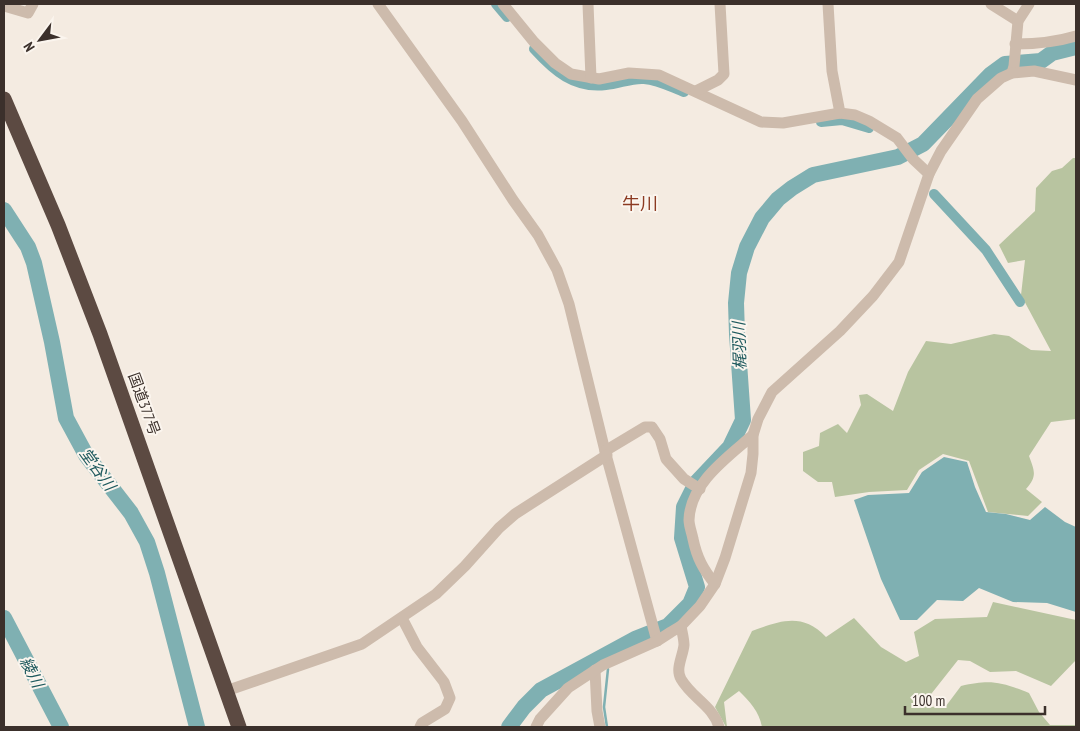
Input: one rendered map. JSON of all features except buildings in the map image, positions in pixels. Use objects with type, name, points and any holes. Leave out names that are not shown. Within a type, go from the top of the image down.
[{"type":"highway","name":"国道377号","points":[[4,98],[58,225],[100,334],[239,727]]},
{"type":"street","points":[[4,6],[28,14],[33,4]]},
{"type":"street","points":[[378,4],[462,121],[538,235],[557,270],[569,304],[606,453],[656,638]]},
{"type":"street","points":[[503,4],[555,64],[571,74],[599,79],[629,73],[659,74],[761,122],[783,123],[840,113],[855,115],[897,138],[913,159],[928,174]]},
{"type":"street","points":[[588,4],[592,78]]},
{"type":"street","points":[[696,91],[718,80],[724,74],[720,4]]},
{"type":"street","points":[[828,4],[832,71],[840,113]]},
{"type":"street","points":[[991,4],[1018,21]]},
{"type":"street","points":[[1013,69],[1018,21],[1029,4]]},
{"type":"street","points":[[1015,46],[1061,41],[1076,36]]},
{"type":"street","points":[[536,727],[540,719],[568,688],[595,670],[681,626],[700,606],[715,584],[725,558],[751,473],[754,454],[753,436],[758,419],[772,392],[840,331],[873,296],[898,262],[928,174],[941,151],[977,99],[1013,69],[1034,71],[1076,80]]},
{"type":"street","points":[[226,691],[362,644],[436,594],[465,566],[499,528],[515,514],[646,427],[652,427],[660,439],[666,459],[684,479],[699,489]]},
{"type":"street","points":[[715,584],[702,567],[694,542],[689,521],[692,505],[699,489],[716,468],[753,436]]},
{"type":"street","points":[[402,618],[417,647],[444,682],[450,698],[445,709],[422,723],[420,727]]},
{"type":"street","points":[[681,626],[684,644],[679,671],[680,678],[708,707],[717,720],[719,727]]},
{"type":"street","points":[[595,670],[597,711],[600,727]]},
{"type":"green space","points":[[1073,158],[1076,158],[1076,419],[1051,422],[1029,456],[1034,477],[1026,489],[1042,502],[1028,516],[988,512],[969,461],[943,454],[919,470],[907,490],[869,492],[835,497],[832,482],[818,482],[803,471],[803,452],[819,446],[820,433],[838,424],[847,433],[861,405],[859,395],[867,394],[893,411],[908,372],[926,341],[951,344],[994,334],[1009,336],[1031,350],[1051,351],[1021,295],[1025,260],[1008,263],[999,245],[1035,211],[1036,188],[1052,171],[1062,168]]},
{"type":"green space","points":[[993,602],[1076,620],[1076,660],[1051,686],[1016,671],[990,672],[970,661],[958,660],[928,698],[930,707],[946,706],[961,686],[988,682],[996,683],[1029,693],[1039,712],[1050,725],[1076,725],[1076,727],[762,727],[756,711],[739,691],[724,702],[726,727],[715,707],[752,631],[781,622],[799,621],[817,629],[826,637],[854,618],[881,647],[906,662],[919,656],[914,632],[935,619],[987,617]]},
{"type":"water","points":[[944,457],[967,462],[986,512],[1006,514],[1030,520],[1045,507],[1065,522],[1076,527],[1076,612],[1047,603],[1013,602],[979,588],[963,601],[937,600],[917,620],[900,620],[881,579],[854,500],[868,495],[909,493],[922,472]]},
{"type":"waterway","points":[[496,4],[507,17]]},
{"type":"waterway","name":"梶羽川","points":[[509,727],[524,707],[541,690],[635,639],[668,626],[690,604],[697,587],[682,538],[684,507],[696,483],[730,447],[743,420],[736,303],[739,273],[747,247],[762,218],[778,199],[813,175],[898,157],[923,144],[990,75],[1005,64],[1041,61],[1052,53],[1076,47]]},
{"type":"waterway","points":[[534,49],[557,71],[574,81],[584,84],[595,86],[644,79],[659,82],[684,92]]},
{"type":"waterway","points":[[821,122],[842,120],[869,128]]},
{"type":"waterway","points":[[934,194],[986,250],[1020,302]]},
{"type":"waterway","name":"堂谷川","points":[[4,210],[28,247],[34,263],[52,342],[66,418],[86,455],[131,513],[147,542],[157,573],[197,727]]},
{"type":"waterway","name":"綾川","points":[[4,618],[61,727]]},
{"type":"waterway","points":[[607,727],[604,707],[608,669]]},
{"type":"district","name":"牛川","points":[[640,204]]}]
